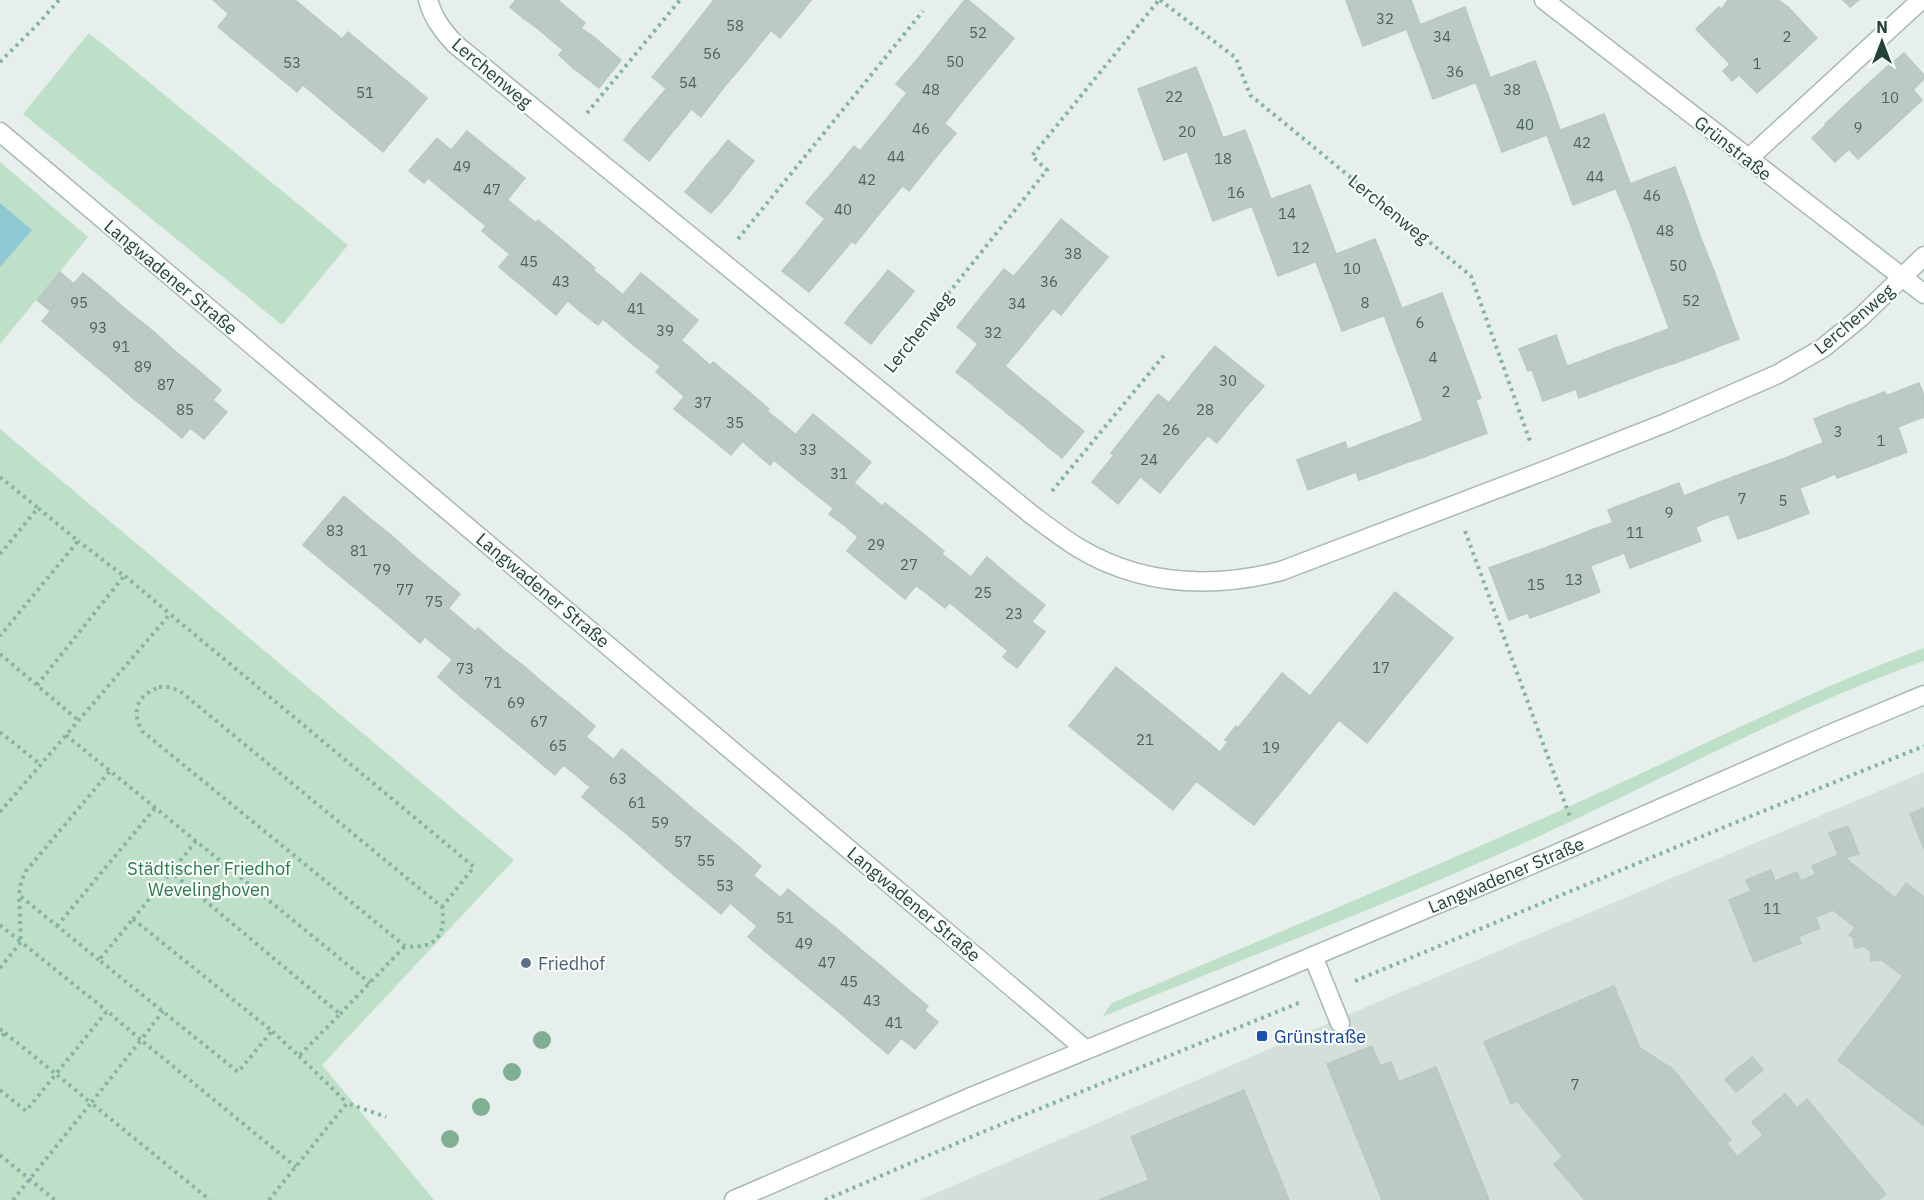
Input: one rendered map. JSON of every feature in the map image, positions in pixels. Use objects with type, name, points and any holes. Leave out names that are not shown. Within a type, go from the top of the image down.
[{"type":"street","name":"Lerchenweg","points":[[428,0],[432,16],[441,30],[455,44],[1032,515],[1079,548],[1116,566],[1170,580],[1218,582],[1251,579],[1281,572],[1668,422],[1778,374],[1823,348],[1861,317],[1924,256]]},
{"type":"street","name":"Grünstraße","points":[[1544,0],[1924,294]]},
{"type":"street","points":[[1748,159],[1921,0]]},
{"type":"street","name":"Langwadener Straße","points":[[0,132],[1085,1049]]},
{"type":"street","name":"Langwadener Straße","points":[[734,1200],[1085,1049],[1580,844],[1924,695]]},
{"type":"street","points":[[1312,956],[1340,1023]]},
{"type":"path","points":[[0,62],[58,0]]},
{"type":"path","points":[[568,136],[680,0]]},
{"type":"path","name":"Lerchenweg","points":[[874,386],[1047,170],[1032,156],[1160,0],[1236,58],[1250,95],[1471,276],[1541,472]]},
{"type":"path","points":[[721,260],[923,11]]},
{"type":"path","points":[[1032,515],[1166,353]]},
{"type":"path","points":[[0,477],[124,576],[474,867],[442,907]]},
{"type":"path","points":[[1455,505],[1580,844]]},
{"type":"path","points":[[0,554],[38,508]]},
{"type":"path","points":[[0,636],[78,541]]},
{"type":"path","points":[[37,686],[124,576]]},
{"type":"path","points":[[0,812],[170,614]]},
{"type":"path","points":[[0,654],[78,720]]},
{"type":"path","points":[[159,687],[170,687],[180,692],[442,907],[444,921],[441,934],[431,944],[418,948],[405,946],[142,731],[137,721],[136,710],[140,700],[148,692],[159,687]]},
{"type":"path","points":[[0,732],[41,765]]},
{"type":"path","points":[[66,735],[370,982]]},
{"type":"path","points":[[825,1200],[1248,1023],[1924,747]]},
{"type":"path","points":[[0,968],[21,942],[19,895],[26,871],[110,771]]},
{"type":"path","points":[[0,799],[7,804]]},
{"type":"path","points":[[57,926],[155,807]]},
{"type":"path","points":[[99,960],[196,841]]},
{"type":"path","points":[[171,872],[340,1014]]},
{"type":"path","points":[[19,895],[238,1072],[272,1031]]},
{"type":"path","points":[[133,919],[272,1031],[347,1103],[386,1117]]},
{"type":"path","points":[[0,924],[296,1167]]},
{"type":"path","points":[[300,1056],[405,946]]},
{"type":"path","points":[[0,1090],[26,1111],[107,1011]]},
{"type":"path","points":[[13,1200],[163,1011]]},
{"type":"path","points":[[0,1029],[210,1200]]},
{"type":"path","points":[[0,1040],[5,1034]]},
{"type":"path","points":[[269,1200],[347,1103]]},
{"type":"path","points":[[0,1155],[55,1200]]},
{"type":"shaded area","points":[[1924,772],[1924,1200],[920,1200],[1394,995]]},
{"type":"green space","points":[[89,33],[348,245],[282,325],[23,114]]},
{"type":"green space","points":[[0,162],[88,237],[0,344]]},
{"type":"green space","name":"Städtischer Friedhof Wevelinghoven","points":[[0,429],[514,860],[322,1065],[434,1200],[0,1200]]},
{"type":"green space","points":[[1924,648],[1924,661],[1775,723],[1480,863],[1102,1017],[1112,1003],[1463,854],[1793,702]]},
{"type":"water","points":[[0,203],[32,230],[0,267]]},
{"type":"building","points":[[213,0],[240,0],[229,14]]},
{"type":"building","points":[[240,0],[295,0],[342,39],[297,92],[218,27]]},
{"type":"building","points":[[516,0],[537,0],[523,18],[510,7]]},
{"type":"building","points":[[537,0],[559,1],[537,28],[523,18]]},
{"type":"building","points":[[714,0],[734,0],[771,30],[748,59],[699,19]]},
{"type":"building","points":[[734,0],[793,0],[804,9],[780,38]]},
{"type":"building","points":[[793,0],[811,0],[804,9]]},
{"type":"building","points":[[965,0],[968,0],[1014,38],[991,66],[943,27]]},
{"type":"building","points":[[1346,0],[1379,0],[1350,11]]},
{"type":"building","points":[[1379,0],[1411,0],[1420,24],[1363,46],[1350,11]]},
{"type":"building","points":[[1728,0],[1738,0],[1770,23],[1757,35],[1722,9]]},
{"type":"building","points":[[1738,0],[1778,0],[1788,7],[1770,23]]},
{"type":"building","points":[[1843,0],[1859,0],[1850,7]]},
{"type":"building","points":[[559,1],[572,12],[550,39],[537,28]]},
{"type":"building","points":[[1465,7],[1477,42],[1420,64],[1407,30]]},
{"type":"building","points":[[1719,7],[1757,35],[1728,62],[1696,29]]},
{"type":"building","points":[[1788,7],[1817,38],[1787,66],[1757,35]]},
{"type":"building","points":[[572,12],[585,23],[563,50],[550,39]]},
{"type":"building","points":[[699,19],[748,59],[724,87],[676,48]]},
{"type":"building","points":[[943,27],[991,66],[967,95],[920,56]]},
{"type":"building","points":[[581,28],[595,38],[572,67],[559,55]]},
{"type":"building","points":[[348,32],[427,98],[383,152],[303,85]]},
{"type":"building","points":[[1757,35],[1787,66],[1757,93],[1739,75],[1732,81],[1723,71],[1730,64],[1728,62]]},
{"type":"building","points":[[595,38],[608,49],[585,77],[572,67]]},
{"type":"building","points":[[1477,42],[1490,77],[1433,99],[1420,64]]},
{"type":"building","points":[[676,48],[724,87],[701,117],[652,77]]},
{"type":"building","points":[[608,49],[621,60],[599,88],[585,77]]},
{"type":"building","points":[[1904,53],[1924,75],[1924,79],[1913,90],[1890,65]]},
{"type":"building","points":[[920,56],[967,95],[944,124],[896,84]]},
{"type":"building","points":[[1535,61],[1548,95],[1489,117],[1476,83]]},
{"type":"building","points":[[1890,64],[1922,100],[1890,130],[1857,94]]},
{"type":"building","points":[[1196,67],[1210,103],[1151,125],[1138,89]]},
{"type":"building","points":[[666,89],[691,109],[680,123],[655,102]]},
{"type":"building","points":[[907,93],[956,133],[932,162],[884,122]]},
{"type":"building","points":[[1857,94],[1890,130],[1858,159],[1825,124]]},
{"type":"building","points":[[1548,95],[1560,130],[1502,152],[1489,117]]},
{"type":"building","points":[[655,102],[680,123],[669,136],[644,115]]},
{"type":"building","points":[[1210,103],[1223,138],[1164,160],[1151,125]]},
{"type":"building","points":[[1604,114],[1617,148],[1560,170],[1547,135]]},
{"type":"building","points":[[644,115],[669,136],[659,149],[633,128]]},
{"type":"building","points":[[884,122],[932,162],[909,191],[860,151]]},
{"type":"building","points":[[1826,125],[1848,150],[1835,162],[1812,138]]},
{"type":"building","points":[[633,128],[659,149],[649,161],[624,140]]},
{"type":"building","points":[[1245,130],[1258,164],[1200,186],[1187,151]]},
{"type":"building","points":[[467,131],[495,154],[457,202],[428,178]]},
{"type":"building","points":[[437,138],[451,150],[424,183],[409,171]]},
{"type":"building","points":[[728,140],[754,161],[743,174],[717,154]]},
{"type":"building","points":[[854,146],[903,185],[879,214],[831,174]]},
{"type":"building","points":[[1617,148],[1630,183],[1573,205],[1560,170]]},
{"type":"building","points":[[495,154],[525,178],[486,226],[457,202]]},
{"type":"building","points":[[717,154],[743,174],[733,188],[706,166]]},
{"type":"building","points":[[1258,164],[1271,199],[1213,221],[1200,186]]},
{"type":"building","points":[[706,166],[733,188],[722,201],[696,179]]},
{"type":"building","points":[[1675,167],[1688,201],[1630,223],[1616,189]]},
{"type":"building","points":[[831,174],[879,214],[855,244],[806,203]]},
{"type":"building","points":[[696,179],[722,201],[711,213],[685,192]]},
{"type":"building","points":[[1310,185],[1323,219],[1265,241],[1252,206]]},
{"type":"building","points":[[508,200],[521,211],[495,242],[482,231]]},
{"type":"building","points":[[1688,201],[1700,236],[1643,258],[1630,223]]},
{"type":"building","points":[[521,211],[536,223],[510,254],[495,242]]},
{"type":"building","points":[[825,219],[852,241],[841,254],[814,232]]},
{"type":"building","points":[[1061,219],[1108,257],[1084,286],[1038,248]]},
{"type":"building","points":[[1323,219],[1336,254],[1278,276],[1265,241]]},
{"type":"building","points":[[538,220],[567,244],[528,291],[499,267]]},
{"type":"building","points":[[814,232],[841,254],[830,267],[803,246]]},
{"type":"building","points":[[1700,236],[1714,271],[1656,292],[1643,258]]},
{"type":"building","points":[[1375,239],[1389,274],[1329,296],[1316,262]]},
{"type":"building","points":[[567,244],[595,268],[556,315],[528,291]]},
{"type":"building","points":[[803,246],[830,267],[819,280],[793,258]]},
{"type":"building","points":[[1038,248],[1084,286],[1061,315],[1014,276]]},
{"type":"building","points":[[793,258],[819,280],[809,292],[782,271]]},
{"type":"building","points":[[1004,269],[1053,308],[1029,337],[981,297]]},
{"type":"building","points":[[593,270],[608,282],[582,313],[568,301]]},
{"type":"building","points":[[888,270],[914,291],[903,305],[877,284]]},
{"type":"building","points":[[1714,271],[1727,307],[1669,328],[1656,292]]},
{"type":"building","points":[[60,272],[74,284],[50,311],[37,300]]},
{"type":"building","points":[[83,273],[107,293],[66,341],[42,321]]},
{"type":"building","points":[[641,273],[669,296],[631,343],[603,319]]},
{"type":"building","points":[[1389,274],[1402,309],[1342,331],[1329,296]]},
{"type":"building","points":[[608,282],[623,295],[598,325],[582,313]]},
{"type":"building","points":[[877,284],[903,305],[892,318],[866,297]]},
{"type":"building","points":[[107,293],[129,312],[88,360],[66,341]]},
{"type":"building","points":[[1442,293],[1455,328],[1397,350],[1384,315]]},
{"type":"building","points":[[669,296],[698,320],[660,366],[631,343]]},
{"type":"building","points":[[866,297],[892,318],[881,331],[855,310]]},
{"type":"building","points":[[981,297],[1029,337],[1005,366],[957,327]]},
{"type":"building","points":[[1727,307],[1739,339],[1722,345],[1711,313]]},
{"type":"building","points":[[855,310],[881,331],[871,344],[845,323]]},
{"type":"building","points":[[129,312],[153,331],[112,380],[88,360]]},
{"type":"building","points":[[1711,313],[1722,345],[1707,351],[1695,319]]},
{"type":"building","points":[[1695,319],[1707,351],[1691,357],[1679,325]]},
{"type":"building","points":[[1679,325],[1691,357],[1675,363],[1663,331]]},
{"type":"building","points":[[1455,328],[1468,363],[1410,384],[1397,350]]},
{"type":"building","points":[[153,331],[175,351],[134,399],[112,380]]},
{"type":"building","points":[[1663,331],[1675,363],[1659,368],[1647,337]]},
{"type":"building","points":[[1556,335],[1564,358],[1528,371],[1519,349]]},
{"type":"building","points":[[1647,337],[1659,368],[1643,374],[1631,343]]},
{"type":"building","points":[[682,341],[695,352],[670,384],[656,372]]},
{"type":"building","points":[[1631,343],[1643,374],[1627,380],[1615,348]]},
{"type":"building","points":[[978,344],[992,356],[969,382],[956,372]]},
{"type":"building","points":[[1215,346],[1264,386],[1240,414],[1192,374]]},
{"type":"building","points":[[1615,348],[1627,380],[1611,386],[1600,354]]},
{"type":"building","points":[[175,351],[198,370],[158,418],[134,399]]},
{"type":"building","points":[[695,352],[710,365],[684,396],[670,384]]},
{"type":"building","points":[[1600,354],[1611,386],[1595,392],[1584,360]]},
{"type":"building","points":[[992,356],[1005,366],[982,393],[969,382]]},
{"type":"building","points":[[1564,358],[1576,389],[1560,395],[1548,364]]},
{"type":"building","points":[[1584,360],[1595,392],[1579,398],[1568,366]]},
{"type":"building","points":[[713,362],[741,385],[703,432],[674,409]]},
{"type":"building","points":[[1468,363],[1481,398],[1423,420],[1410,384]]},
{"type":"building","points":[[1548,364],[1560,395],[1543,401],[1532,370]]},
{"type":"building","points":[[1005,366],[1018,377],[996,404],[982,393]]},
{"type":"building","points":[[198,370],[221,390],[182,438],[158,418]]},
{"type":"building","points":[[1192,374],[1240,414],[1217,443],[1169,403]]},
{"type":"building","points":[[1018,377],[1031,388],[1009,415],[996,404]]},
{"type":"building","points":[[1919,383],[1924,396],[1924,417],[1913,421],[1901,390]]},
{"type":"building","points":[[741,385],[769,409],[731,455],[703,432]]},
{"type":"building","points":[[1031,388],[1044,398],[1022,425],[1009,415]]},
{"type":"building","points":[[1901,390],[1913,421],[1898,427],[1886,396]]},
{"type":"building","points":[[1885,392],[1907,452],[1870,466],[1847,406]]},
{"type":"building","points":[[1158,394],[1208,435],[1184,463],[1135,423]]},
{"type":"building","points":[[1044,398],[1057,409],[1035,436],[1022,425]]},
{"type":"building","points":[[213,400],[227,412],[204,439],[190,428]]},
{"type":"building","points":[[1476,400],[1487,433],[1471,439],[1459,406]]},
{"type":"building","points":[[1459,406],[1471,439],[1455,445],[1443,413]]},
{"type":"building","points":[[1847,406],[1870,466],[1837,478],[1814,419]]},
{"type":"building","points":[[1057,409],[1070,420],[1048,447],[1035,436]]},
{"type":"building","points":[[767,411],[782,423],[757,454],[742,441]]},
{"type":"building","points":[[1443,413],[1455,445],[1439,451],[1427,419]]},
{"type":"building","points":[[813,414],[842,438],[804,485],[774,460]]},
{"type":"building","points":[[1427,419],[1439,451],[1424,457],[1412,425]]},
{"type":"building","points":[[1070,420],[1084,431],[1062,458],[1048,447]]},
{"type":"building","points":[[782,423],[795,434],[770,465],[757,454]]},
{"type":"building","points":[[1135,423],[1184,463],[1160,493],[1111,453]]},
{"type":"building","points":[[1412,425],[1424,457],[1408,462],[1396,431]]},
{"type":"building","points":[[1396,431],[1408,462],[1392,468],[1380,437]]},
{"type":"building","points":[[1380,437],[1392,468],[1376,474],[1364,443]]},
{"type":"building","points":[[842,438],[871,462],[833,508],[804,485]]},
{"type":"building","points":[[1345,442],[1356,472],[1340,478],[1329,448]]},
{"type":"building","points":[[1364,443],[1376,474],[1359,480],[1348,449]]},
{"type":"building","points":[[1823,443],[1835,474],[1816,482],[1804,450]]},
{"type":"building","points":[[1329,448],[1340,478],[1324,484],[1313,454]]},
{"type":"building","points":[[1804,450],[1816,482],[1799,488],[1788,457]]},
{"type":"building","points":[[1313,454],[1324,484],[1308,490],[1297,460]]},
{"type":"building","points":[[1114,455],[1127,466],[1105,493],[1092,482]]},
{"type":"building","points":[[1788,457],[1809,513],[1773,527],[1752,470]]},
{"type":"building","points":[[1127,466],[1140,477],[1118,504],[1105,493]]},
{"type":"building","points":[[1752,470],[1773,527],[1738,539],[1717,483]]},
{"type":"building","points":[[854,483],[869,495],[844,525],[829,514]]},
{"type":"building","points":[[1679,483],[1701,541],[1664,555],[1642,497]]},
{"type":"building","points":[[1717,483],[1729,514],[1711,520],[1699,490]]},
{"type":"building","points":[[1699,490],[1711,520],[1696,527],[1684,496]]},
{"type":"building","points":[[869,495],[882,506],[858,537],[844,525]]},
{"type":"building","points":[[344,496],[367,516],[327,565],[303,545]]},
{"type":"building","points":[[1642,497],[1664,555],[1630,568],[1608,510]]},
{"type":"building","points":[[885,503],[915,527],[876,575],[847,551]]},
{"type":"building","points":[[367,516],[391,535],[350,584],[327,565]]},
{"type":"building","points":[[1612,523],[1624,553],[1606,560],[1594,529]]},
{"type":"building","points":[[915,527],[944,551],[905,599],[876,575]]},
{"type":"building","points":[[1594,529],[1606,560],[1590,566],[1579,535]]},
{"type":"building","points":[[391,535],[413,555],[373,603],[350,584]]},
{"type":"building","points":[[1579,535],[1600,592],[1563,606],[1542,549]]},
{"type":"building","points":[[1542,549],[1563,606],[1530,618],[1508,561]]},
{"type":"building","points":[[942,554],[956,565],[930,596],[917,586]]},
{"type":"building","points":[[413,555],[436,574],[396,622],[373,603]]},
{"type":"building","points":[[987,557],[1015,581],[978,626],[950,603]]},
{"type":"building","points":[[1508,561],[1528,613],[1509,620],[1489,568]]},
{"type":"building","points":[[956,565],[971,577],[945,608],[930,596]]},
{"type":"building","points":[[436,574],[460,594],[420,643],[396,622]]},
{"type":"building","points":[[1015,581],[1045,605],[1008,651],[978,626]]},
{"type":"building","points":[[1395,592],[1453,638],[1367,743],[1310,696]]},
{"type":"building","points":[[448,608],[462,620],[438,648],[425,637]]},
{"type":"building","points":[[462,620],[476,632],[452,659],[438,648]]},
{"type":"building","points":[[1031,621],[1045,632],[1017,668],[1003,657]]},
{"type":"building","points":[[478,628],[502,649],[461,697],[438,677]]},
{"type":"building","points":[[502,649],[525,667],[484,716],[461,697]]},
{"type":"building","points":[[525,667],[548,687],[507,735],[484,716]]},
{"type":"building","points":[[1116,667],[1220,752],[1173,810],[1069,726]]},
{"type":"building","points":[[1282,673],[1339,720],[1254,825],[1196,781],[1228,742],[1225,740],[1236,726],[1238,728]]},
{"type":"building","points":[[548,687],[571,706],[530,754],[507,735]]},
{"type":"building","points":[[571,706],[595,726],[555,775],[530,754]]},
{"type":"building","points":[[586,737],[600,748],[576,775],[563,765]]},
{"type":"building","points":[[600,748],[614,760],[590,787],[576,775]]},
{"type":"building","points":[[622,749],[646,769],[606,817],[582,797]]},
{"type":"building","points":[[646,769],[669,788],[629,836],[606,817]]},
{"type":"building","points":[[669,788],[692,808],[652,856],[629,836]]},
{"type":"building","points":[[692,808],[715,827],[674,875],[652,856]]},
{"type":"building","points":[[1924,808],[1924,849],[1910,814]]},
{"type":"building","points":[[1848,826],[1859,854],[1844,858],[1838,855],[1829,833]]},
{"type":"building","points":[[715,827],[738,846],[697,894],[674,875]]},
{"type":"building","points":[[738,846],[761,866],[721,914],[697,894]]},
{"type":"building","points":[[1840,854],[1885,890],[1856,928],[1833,910],[1816,917],[1801,881],[1816,874],[1812,866]]},
{"type":"building","points":[[1771,870],[1775,881],[1797,872],[1820,928],[1798,937],[1801,943],[1754,962],[1729,900],[1751,891],[1746,880]]},
{"type":"building","points":[[753,875],[781,898],[757,926],[730,903]]},
{"type":"building","points":[[1906,883],[1924,897],[1924,949],[1903,976],[1881,960],[1871,961],[1870,951],[1864,946],[1855,948],[1853,938],[1849,935],[1885,890],[1895,898]]},
{"type":"building","points":[[788,889],[812,909],[772,957],[748,937]]},
{"type":"building","points":[[812,909],[836,928],[795,976],[772,957]]},
{"type":"building","points":[[836,928],[858,947],[818,995],[795,976]]},
{"type":"building","points":[[858,947],[881,966],[841,1014],[818,995]]},
{"type":"building","points":[[1924,949],[1924,1126],[1838,1060]]},
{"type":"building","points":[[881,966],[904,986],[863,1033],[841,1014]]},
{"type":"building","points":[[904,986],[928,1006],[888,1054],[863,1033]]},
{"type":"building","points":[[1614,986],[1640,1048],[1668,1066],[1562,1156],[1517,1101],[1511,1104],[1484,1042]]},
{"type":"building","points":[[924,1010],[938,1022],[915,1049],[901,1038]]},
{"type":"building","points":[[1372,1046],[1388,1086],[1436,1067],[1489,1200],[1382,1200],[1327,1064]]},
{"type":"building","points":[[1752,1057],[1763,1070],[1736,1092],[1725,1079]]},
{"type":"building","points":[[1391,1062],[1399,1082],[1388,1086],[1380,1066]]},
{"type":"building","points":[[1670,1066],[1731,1140],[1660,1200],[1585,1200],[1554,1164]]},
{"type":"building","points":[[1244,1090],[1289,1200],[1157,1200],[1131,1137]]},
{"type":"building","points":[[1785,1094],[1797,1108],[1807,1099],[1886,1194],[1878,1200],[1687,1200],[1763,1135],[1752,1122]]},
{"type":"building","points":[[1727,1144],[1738,1158],[1687,1200],[1660,1200]]},
{"type":"building","points":[[1149,1180],[1157,1200],[1099,1200]]},
{"type":"place","name":"Friedhof","points":[[526,963]]},
{"type":"place","name":"Grünstraße","points":[[1262,1036]]}]
